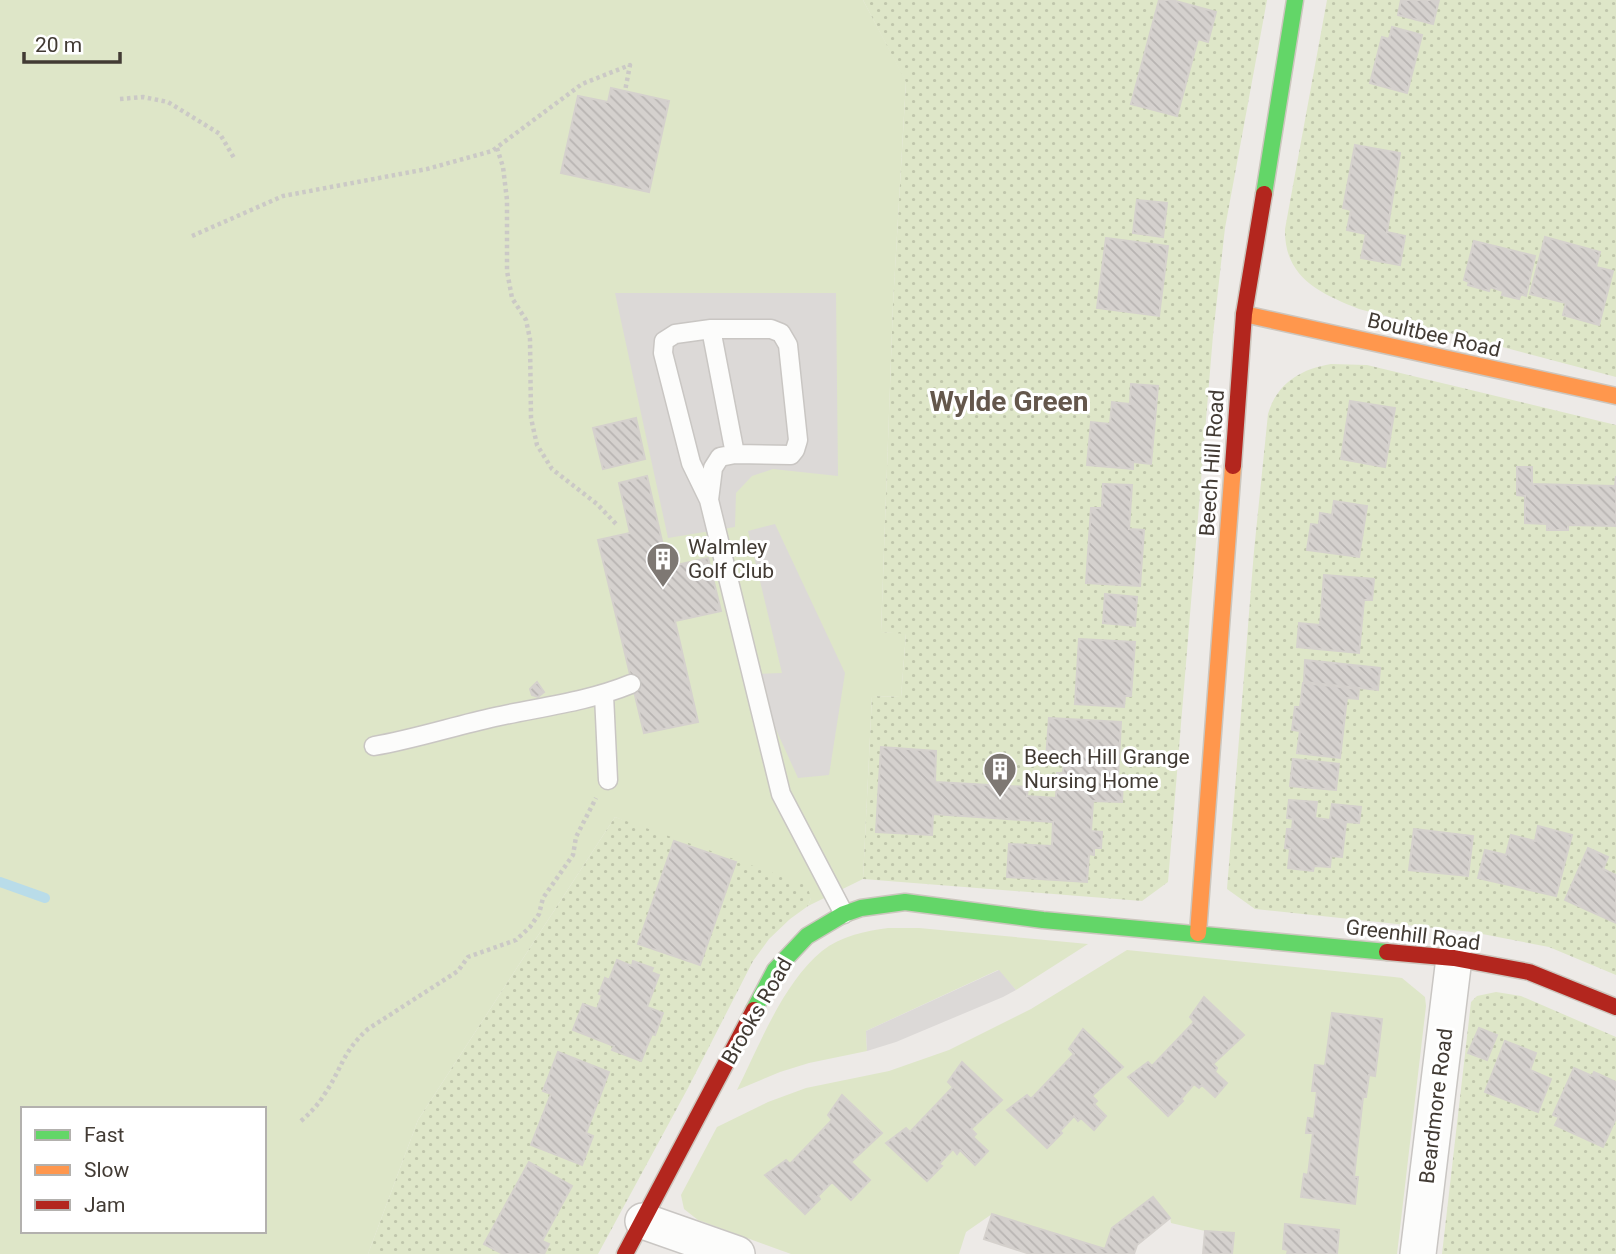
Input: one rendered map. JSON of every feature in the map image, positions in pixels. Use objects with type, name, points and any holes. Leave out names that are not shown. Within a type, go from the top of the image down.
[{"type":"street","name":"Beech Hill Road","points":[[1198,933],[1244,314],[1295,0]]},
{"type":"street","name":"Boultbee Road","points":[[1244,314],[1616,396]]},
{"type":"street","name":"Brooks Road","points":[[625,1254],[775,970],[807,936],[844,914],[861,908],[905,902],[1043,920],[1198,933]]},
{"type":"street","name":"Greenhill Road","points":[[1198,933],[1454,958],[1529,972],[1616,1007]]},
{"type":"street","name":"Beardmore Road","points":[[1418,1254],[1454,958]]},
{"type":"street","points":[[643,1221],[737,1254]]},
{"type":"lane","points":[[711,329],[735,454]]},
{"type":"lane","points":[[709,500],[713,468],[720,457],[735,454],[791,455],[795,450],[798,440],[788,345],[781,333],[771,329],[711,329],[675,334],[664,341],[663,354],[691,463],[709,500],[781,794],[844,914]]},
{"type":"lane","points":[[374,746],[604,695],[631,684]]},
{"type":"lane","points":[[604,695],[608,780]]},
{"type":"path","points":[[192,236],[283,196],[427,169],[492,151],[582,84],[630,65],[625,91]]},
{"type":"path","points":[[120,99],[143,97],[169,102],[220,134],[234,158]]},
{"type":"path","points":[[497,148],[503,167],[506,200],[507,271],[512,298],[526,320],[530,339],[531,418],[537,445],[552,469],[597,504],[617,525]]},
{"type":"path","points":[[301,1121],[324,1096],[343,1056],[368,1029],[458,971],[468,957],[516,940],[530,927],[539,914],[543,898],[573,855],[576,837],[598,793],[608,780]]},
{"type":"green space","name":"Walmley Golf Club","points":[[0,0],[863,0],[906,81],[893,304],[881,632],[906,633],[901,697],[872,696],[863,879],[808,906],[811,898],[615,817],[418,1120],[368,1254],[0,1254]]},
{"type":"green space","points":[[863,0],[1267,0],[1225,228],[1213,335],[1168,882],[1142,901],[863,879],[872,696],[901,697],[906,634],[881,632],[893,304],[906,82]]},
{"type":"green space","points":[[1327,0],[1616,0],[1616,377],[1359,309],[1318,289],[1297,271],[1286,246],[1285,229]]},
{"type":"green space","points":[[1331,364],[1367,365],[1616,425],[1616,975],[1549,947],[1472,932],[1255,909],[1227,889],[1254,551],[1268,414],[1277,394],[1292,379]]},
{"type":"green space","points":[[615,817],[807,885],[811,898],[808,906],[769,939],[753,961],[598,1254],[368,1254],[418,1120]]},
{"type":"green space","points":[[888,928],[919,928],[1088,944],[1016,990],[998,970],[866,1031],[867,1051],[809,1063],[737,1090],[773,1016],[808,964],[822,951],[845,938]]},
{"type":"green space","points":[[1127,950],[1402,978],[1425,997],[1397,1254],[1232,1254],[1233,1233],[1205,1231],[1171,1223],[1153,1197],[1112,1228],[1105,1249],[992,1214],[966,1232],[959,1254],[791,1254],[698,1220],[684,1209],[681,1195],[717,1127],[768,1102],[806,1088],[889,1071],[949,1050],[1031,1009]]},
{"type":"green space","points":[[1496,992],[1521,996],[1616,1037],[1616,1254],[1442,1254],[1471,1002],[1477,996]]},
{"type":"shaded area","points":[[615,293],[836,293],[838,476],[773,469],[752,476],[736,493],[735,527],[668,538]]},
{"type":"shaded area","points":[[775,524],[845,673],[829,775],[798,778],[773,723],[759,674],[782,673],[748,531]]},
{"type":"shaded area","points":[[999,970],[1016,990],[896,1042],[867,1051],[866,1031]]},
{"type":"building","points":[[1159,0],[1172,0],[1216,12],[1208,42],[1198,39],[1177,116],[1131,104]]},
{"type":"building","points":[[1401,0],[1439,0],[1433,24],[1398,15]]},
{"type":"building","points":[[1392,27],[1422,35],[1407,93],[1370,83],[1382,37],[1389,39]]},
{"type":"building","points":[[611,88],[669,101],[649,192],[561,173],[578,96],[608,102]]},
{"type":"building","points":[[1355,145],[1400,153],[1387,232],[1405,236],[1400,265],[1361,258],[1366,234],[1347,230],[1351,210],[1343,208]]},
{"type":"building","points":[[1137,200],[1167,203],[1163,237],[1133,233]]},
{"type":"building","points":[[1545,237],[1600,252],[1596,267],[1613,271],[1599,325],[1563,315],[1566,303],[1530,294]]},
{"type":"building","points":[[1106,238],[1168,246],[1159,316],[1097,308]]},
{"type":"building","points":[[1474,241],[1535,256],[1526,296],[1521,294],[1519,299],[1502,295],[1503,291],[1490,287],[1489,291],[1468,285],[1469,282],[1464,280]]},
{"type":"building","points":[[1131,384],[1158,386],[1151,464],[1133,462],[1133,469],[1087,465],[1091,422],[1110,424],[1112,402],[1130,404]]},
{"type":"building","points":[[1350,401],[1395,408],[1385,467],[1341,459]]},
{"type":"building","points":[[636,418],[645,459],[603,469],[593,428]]},
{"type":"building","points":[[1517,467],[1532,467],[1532,484],[1615,486],[1616,476],[1616,526],[1568,525],[1568,530],[1547,530],[1547,524],[1525,523],[1525,496],[1517,495]]},
{"type":"building","name":"Walmley Golf Club","points":[[647,476],[668,567],[708,558],[721,611],[675,621],[698,722],[644,733],[598,540],[630,533],[619,483]]},
{"type":"building","points":[[1103,484],[1132,485],[1129,529],[1144,530],[1140,586],[1086,583],[1091,508],[1102,508]]},
{"type":"building","points":[[1334,501],[1367,506],[1359,557],[1307,550],[1311,524],[1319,525],[1320,513],[1332,515]]},
{"type":"building","points":[[1324,575],[1374,579],[1372,600],[1364,600],[1359,653],[1297,647],[1299,623],[1320,625]]},
{"type":"building","points":[[1105,594],[1137,597],[1135,626],[1103,623]]},
{"type":"building","points":[[1079,639],[1135,642],[1131,696],[1125,696],[1124,707],[1075,704]]},
{"type":"building","points":[[1305,660],[1380,668],[1378,690],[1304,682]]},
{"type":"building","points":[[537,682],[544,692],[538,697],[532,695],[530,689]]},
{"type":"building","points":[[1303,683],[1359,689],[1358,699],[1347,698],[1340,758],[1297,753],[1300,731],[1292,730],[1295,707],[1300,707]]},
{"type":"building","name":"Beech Hill Grange Nursing Home","points":[[1049,718],[1121,722],[1118,778],[1123,778],[1122,802],[1093,801],[1091,831],[1102,832],[1101,848],[1094,848],[1094,855],[1089,854],[1087,882],[1007,877],[1009,844],[1052,846],[1053,822],[933,814],[932,835],[876,832],[881,747],[936,751],[935,782],[1028,787],[1027,796],[1056,798],[1057,773],[1063,773],[1064,760],[1046,759]]},
{"type":"building","points":[[1293,759],[1339,764],[1336,790],[1290,786]]},
{"type":"building","points":[[1289,800],[1317,802],[1315,818],[1330,820],[1332,804],[1361,807],[1359,823],[1346,822],[1342,857],[1331,856],[1330,867],[1314,866],[1313,871],[1288,868],[1290,849],[1285,848],[1287,829],[1292,829],[1293,819],[1287,818]]},
{"type":"building","points":[[1538,826],[1572,835],[1556,896],[1478,878],[1485,850],[1506,855],[1511,835],[1535,841]]},
{"type":"building","points":[[1414,829],[1473,836],[1468,876],[1409,870]]},
{"type":"building","points":[[674,841],[736,862],[700,965],[638,944]]},
{"type":"building","points":[[1588,848],[1608,857],[1603,869],[1616,875],[1616,923],[1565,900]]},
{"type":"building","points":[[617,960],[632,966],[633,961],[653,968],[651,972],[659,975],[647,1007],[663,1013],[641,1061],[612,1050],[614,1046],[573,1030],[583,1004],[597,1009],[605,978],[609,980]]},
{"type":"building","points":[[1204,997],[1244,1035],[1213,1064],[1217,1068],[1215,1072],[1227,1083],[1215,1097],[1202,1085],[1199,1088],[1194,1084],[1181,1099],[1183,1101],[1168,1116],[1128,1077],[1148,1062],[1152,1066],[1194,1022],[1190,1017]]},
{"type":"building","points":[[1332,1013],[1382,1019],[1375,1076],[1369,1075],[1366,1097],[1363,1097],[1354,1177],[1358,1177],[1355,1204],[1301,1197],[1304,1174],[1308,1175],[1313,1133],[1306,1133],[1308,1118],[1314,1119],[1317,1091],[1312,1091],[1315,1065],[1325,1066]]},
{"type":"building","points":[[1479,1028],[1497,1035],[1487,1060],[1468,1053]]},
{"type":"building","points":[[1083,1029],[1123,1067],[1092,1096],[1097,1101],[1094,1104],[1106,1116],[1094,1130],[1081,1118],[1078,1121],[1074,1116],[1047,1148],[1007,1110],[1027,1095],[1031,1099],[1074,1054],[1069,1049]]},
{"type":"building","points":[[1505,1041],[1536,1053],[1530,1070],[1551,1079],[1538,1112],[1485,1092]]},
{"type":"building","points":[[558,1052],[609,1072],[586,1133],[593,1136],[582,1165],[531,1145],[551,1094],[543,1091]]},
{"type":"building","points":[[962,1062],[1002,1100],[971,1129],[976,1134],[973,1137],[988,1151],[975,1165],[960,1150],[957,1154],[953,1149],[939,1164],[942,1166],[927,1181],[886,1143],[906,1128],[910,1132],[953,1087],[948,1082]]},
{"type":"building","points":[[1574,1068],[1592,1076],[1594,1072],[1616,1082],[1616,1118],[1603,1147],[1555,1125],[1559,1117],[1553,1115]]},
{"type":"building","points":[[842,1095],[882,1133],[851,1162],[870,1180],[851,1200],[832,1182],[805,1214],[765,1175],[786,1160],[790,1164],[832,1120],[828,1115]]},
{"type":"building","points":[[529,1162],[572,1186],[542,1241],[549,1244],[544,1254],[503,1254],[484,1244]]},
{"type":"building","points":[[1153,1197],[1170,1218],[1137,1245],[1134,1254],[1030,1254],[984,1239],[992,1214],[1105,1249],[1112,1228]]},
{"type":"building","points":[[1285,1224],[1339,1230],[1337,1254],[1287,1254],[1288,1250],[1283,1249]]},
{"type":"building","points":[[1205,1231],[1234,1233],[1232,1254],[1203,1254]]},
{"type":"waterway","points":[[0,882],[45,898]]},
{"type":"traffic: fast","points":[[1264,194],[1295,0]]},
{"type":"traffic: fast","points":[[754,1010],[775,970],[807,936],[844,914],[861,908],[905,902],[1043,920],[1387,952]]},
{"type":"traffic: slow","points":[[1244,314],[1616,396]]},
{"type":"traffic: slow","points":[[1198,933],[1233,466]]},
{"type":"traffic: jam","points":[[1233,466],[1244,314],[1264,194]]},
{"type":"traffic: jam","points":[[1387,952],[1454,958],[1529,972],[1616,1007]]},
{"type":"traffic: jam","points":[[625,1254],[754,1010]]},
{"type":"place","name":"Walmley Golf Club","points":[[663,589]]},
{"type":"place","name":"Beech Hill Grange Nursing Home","points":[[1000,799]]},
{"type":"district","name":"Wylde Green","points":[[1009,401]]}]
